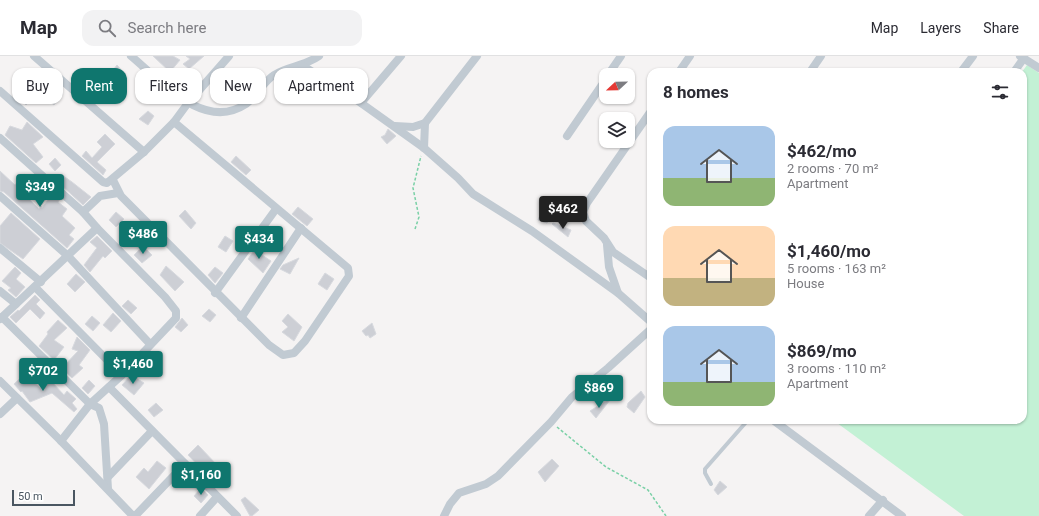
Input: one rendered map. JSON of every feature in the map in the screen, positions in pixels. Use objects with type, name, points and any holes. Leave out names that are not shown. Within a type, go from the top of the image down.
[{"type":"street","points":[[34,56],[144,152]]},
{"type":"street","points":[[131,56],[146,68]]},
{"type":"street","points":[[202,87],[229,56]]},
{"type":"street","points":[[190,104],[209,112],[220,112],[237,108],[252,99],[274,75],[302,65],[319,56]]},
{"type":"street","points":[[368,95],[401,56]]},
{"type":"street","points":[[424,148],[425,123],[477,56]]},
{"type":"street","points":[[613,68],[621,56]]},
{"type":"street","points":[[682,68],[690,56]]},
{"type":"street","points":[[813,68],[821,56]]},
{"type":"street","points":[[964,68],[973,56]]},
{"type":"street","points":[[1016,68],[1022,57],[1039,68]]},
{"type":"street","points":[[302,65],[307,68]]},
{"type":"street","points":[[567,136],[599,89]]},
{"type":"street","points":[[0,91],[103,182],[107,183],[113,180],[144,152],[174,122],[187,104]]},
{"type":"street","points":[[362,104],[424,148],[480,200],[532,231],[618,293],[647,318]]},
{"type":"street","points":[[647,117],[584,209],[586,221],[595,228],[620,258],[647,275]]},
{"type":"street","points":[[113,180],[118,193],[269,346],[283,355],[289,356],[294,353],[305,341],[320,320],[348,276],[349,273],[345,265],[174,122]]},
{"type":"street","points":[[392,125],[407,128],[425,123]]},
{"type":"street","points":[[0,138],[83,212],[175,308],[176,318],[122,375],[90,404],[61,441]]},
{"type":"street","points":[[83,212],[100,196],[118,193]]},
{"type":"street","points":[[0,196],[68,256],[150,344]]},
{"type":"street","points":[[215,292],[276,208]]},
{"type":"street","points":[[97,228],[38,285],[1,318],[90,404],[99,408],[104,424],[108,490]]},
{"type":"street","points":[[241,318],[301,228]]},
{"type":"street","points":[[608,245],[610,268],[618,293]]},
{"type":"street","points":[[0,248],[38,285],[122,375]]},
{"type":"street","points":[[0,291],[16,304]]},
{"type":"street","points":[[444,516],[450,504],[459,493],[486,484],[498,476],[551,422],[572,398],[647,333]]},
{"type":"street","points":[[0,381],[134,516],[185,464]]},
{"type":"street","points":[[109,387],[236,516]]},
{"type":"street","points":[[0,414],[17,398]]},
{"type":"street","points":[[778,424],[883,500],[902,516]]},
{"type":"street","points":[[108,477],[152,431]]},
{"type":"street","points":[[200,516],[218,497]]},
{"type":"street","points":[[869,516],[883,500]]},
{"type":"lane","points":[[711,484],[705,473],[705,469],[744,424]]},
{"type":"path","points":[[416,229],[419,217],[413,188],[424,148]]},
{"type":"path","points":[[551,422],[606,467],[648,490],[666,516]]},
{"type":"green space","points":[[1027,65],[1039,73],[1039,516],[964,516],[838,424],[1027,424],[1027,68],[1025,68]]},
{"type":"building","points":[[153,56],[173,56],[180,60],[173,68],[166,68]]},
{"type":"building","points":[[186,56],[204,56],[190,68],[188,68],[183,64],[190,59]]},
{"type":"building","points":[[148,111],[154,116],[148,125],[139,119]]},
{"type":"building","points":[[27,122],[43,137],[33,144],[43,157],[36,163],[5,135],[10,126],[22,130]]},
{"type":"building","points":[[388,129],[396,136],[387,144],[381,137],[385,135]]},
{"type":"building","points":[[105,134],[115,144],[97,162],[106,170],[103,175],[82,156],[86,151],[92,158],[102,147],[97,142]]},
{"type":"building","points":[[236,156],[251,170],[246,175],[231,162]]},
{"type":"building","points":[[55,158],[61,165],[55,171],[49,164]]},
{"type":"building","points":[[0,171],[15,185],[24,174],[30,179],[38,187],[28,198],[39,209],[41,206],[42,208],[53,193],[60,199],[58,202],[67,209],[62,216],[75,228],[69,235],[74,239],[67,248],[4,192],[0,191]]},
{"type":"building","points":[[62,175],[91,197],[83,205],[60,184]]},
{"type":"building","points":[[544,206],[553,210],[547,223],[538,220]]},
{"type":"building","points":[[298,207],[313,219],[307,226],[292,214]]},
{"type":"building","points":[[185,210],[196,223],[191,229],[179,216]]},
{"type":"building","points":[[116,212],[124,219],[116,227],[109,220]]},
{"type":"building","points":[[11,213],[40,239],[23,259],[0,243],[0,226]]},
{"type":"building","points":[[553,223],[571,230],[568,237],[552,224]]},
{"type":"building","points":[[97,236],[112,251],[105,258],[103,256],[90,272],[84,265],[97,248],[90,242]]},
{"type":"building","points":[[225,236],[233,241],[226,252],[218,247]]},
{"type":"building","points":[[143,246],[152,255],[142,263],[134,255]]},
{"type":"building","points":[[256,248],[263,253],[262,255],[271,261],[263,273],[248,259]]},
{"type":"building","points":[[299,258],[290,274],[280,269],[283,265]]},
{"type":"building","points":[[166,266],[184,282],[175,291],[160,275]]},
{"type":"building","points":[[15,267],[21,273],[16,279],[25,287],[16,297],[8,290],[11,288],[2,281]]},
{"type":"building","points":[[215,267],[223,273],[215,283],[208,275]]},
{"type":"building","points":[[325,273],[334,279],[327,290],[318,284]]},
{"type":"building","points":[[76,274],[85,282],[75,292],[67,284]]},
{"type":"building","points":[[35,295],[40,300],[36,304],[45,313],[40,319],[30,309],[16,323],[10,317],[18,310],[19,311]]},
{"type":"building","points":[[128,300],[137,308],[131,314],[122,306]]},
{"type":"building","points":[[209,309],[216,315],[210,322],[202,316]]},
{"type":"building","points":[[113,313],[121,321],[111,332],[103,325]]},
{"type":"building","points":[[288,314],[302,327],[294,341],[282,332],[288,327],[282,321]]},
{"type":"building","points":[[92,316],[100,323],[93,331],[85,324]]},
{"type":"building","points":[[182,318],[188,325],[181,332],[175,327]]},
{"type":"building","points":[[58,320],[67,328],[54,340],[64,347],[54,360],[39,346],[48,334],[47,332]]},
{"type":"building","points":[[372,323],[376,334],[370,338],[362,331]]},
{"type":"building","points":[[77,337],[90,350],[79,365],[83,368],[72,378],[62,368],[78,351],[72,349]]},
{"type":"building","points":[[25,374],[42,390],[51,381],[64,395],[67,391],[76,399],[72,403],[77,409],[74,412],[52,393],[30,402],[22,391],[21,392],[14,384]]},
{"type":"building","points":[[131,375],[144,383],[134,395],[122,385]]},
{"type":"building","points":[[89,380],[95,386],[88,394],[82,388]]},
{"type":"building","points":[[641,391],[645,397],[634,413],[627,407],[628,403]]},
{"type":"building","points":[[609,399],[610,400],[596,418],[590,411]]},
{"type":"building","points":[[156,403],[163,410],[154,417],[148,410]]},
{"type":"building","points":[[198,445],[217,465],[207,475],[188,455]]},
{"type":"building","points":[[552,459],[559,466],[545,482],[538,472]]},
{"type":"building","points":[[157,461],[166,468],[149,489],[136,477],[144,468],[148,472]]},
{"type":"building","points":[[185,472],[192,478],[184,487],[177,480]]},
{"type":"building","points":[[720,481],[727,487],[718,495],[714,490]]},
{"type":"building","points":[[201,488],[208,495],[201,503],[194,496]]},
{"type":"building","points":[[245,497],[259,510],[252,516],[250,516],[241,500]]}]
